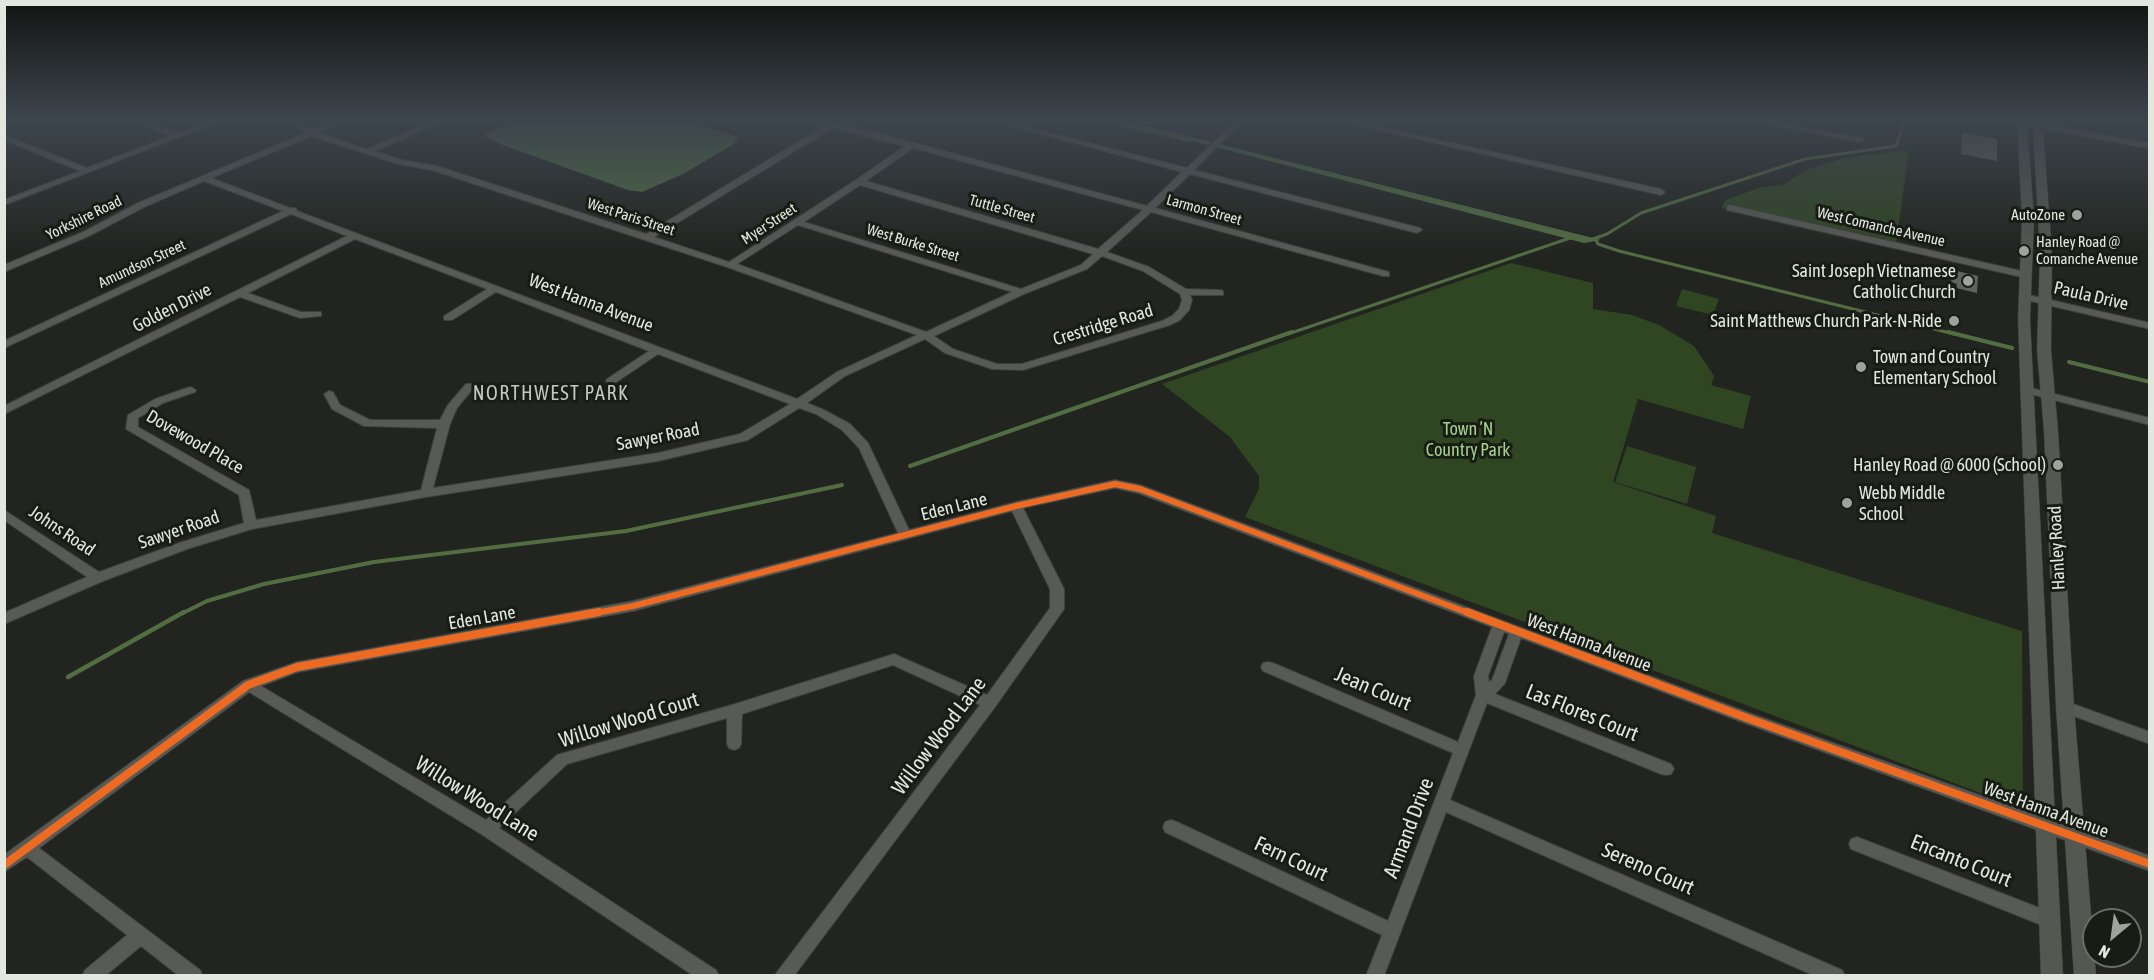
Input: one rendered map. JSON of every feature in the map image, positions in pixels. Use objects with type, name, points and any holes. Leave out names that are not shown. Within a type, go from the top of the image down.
[{"type":"main road","name":"Hanley Road","points":[[2025,166],[2025,338],[2052,975]]},
{"type":"main road","name":"Hanley Road","points":[[2042,166],[2046,254],[2044,342],[2065,707],[2085,975]]},
{"type":"main road","points":[[2026,176],[2042,179]]},
{"type":"main road","points":[[2026,193],[2043,196]]},
{"type":"main road","points":[[2025,338],[2044,342]]},
{"type":"main road","points":[[2032,482],[2052,470]]},
{"type":"main road","points":[[2032,517],[2046,531],[2058,565]]},
{"type":"main road","points":[[2035,598],[2059,589]]},
{"type":"street","points":[[74,166],[87,171]]},
{"type":"street","points":[[4,203],[101,166]]},
{"type":"street","name":"Yorkshire Road","points":[[4,269],[86,234],[141,205],[232,166]]},
{"type":"street","name":"West Paris Street","points":[[422,166],[730,265],[926,335]]},
{"type":"street","points":[[646,238],[765,166]]},
{"type":"street","name":"Myer Street","points":[[730,265],[882,166]]},
{"type":"street","name":"Larmon Street","points":[[988,166],[1386,274]]},
{"type":"street","points":[[1175,166],[1417,230]]},
{"type":"street","name":"Sawyer Road","points":[[4,619],[98,578],[183,546],[251,525],[426,493],[658,457],[744,437],[842,374],[1021,292],[1084,267],[1149,209],[1191,166]]},
{"type":"street","points":[[1544,166],[1661,192]]},
{"type":"street","name":"West Hanna Avenue","points":[[203,178],[293,210],[354,236],[820,412],[846,427],[864,446],[905,535]]},
{"type":"street","name":"Tuttle Street","points":[[859,182],[1103,252]]},
{"type":"street","name":"West Comanche Avenue","points":[[1730,208],[2026,275]]},
{"type":"street","name":"Amundson Street","points":[[4,345],[293,210]]},
{"type":"street","name":"West Burke Street","points":[[796,222],[1021,292]]},
{"type":"street","name":"Golden Drive","points":[[4,411],[354,236]]},
{"type":"street","name":"Crestridge Road","points":[[926,335],[949,351],[972,359],[996,367],[1023,368],[1166,323],[1184,310],[1187,300],[1184,292],[1146,269],[1103,252]]},
{"type":"street","points":[[448,318],[496,288]]},
{"type":"street","points":[[1184,292],[1220,293]]},
{"type":"street","points":[[239,293],[300,315],[317,314]]},
{"type":"street","name":"Paula Drive","points":[[2025,297],[2150,326]]},
{"type":"street","points":[[611,381],[658,349]]},
{"type":"street","points":[[426,493],[444,424],[452,407],[470,386]]},
{"type":"street","name":"Dovewood Place","points":[[191,390],[159,401],[132,417],[132,429],[245,493],[251,525]]},
{"type":"street","points":[[2027,390],[2150,422]]},
{"type":"street","points":[[329,394],[336,407],[368,424],[444,424]]},
{"type":"street","name":"West Hanna Avenue","points":[[1016,506],[1115,484],[1140,489],[1747,718],[2150,864]]},
{"type":"street","name":"Eden Lane","points":[[4,865],[248,685],[297,668],[633,606],[1016,506]]},
{"type":"street","name":"Willow Wood Lane","points":[[783,975],[990,703],[1057,609],[1057,589],[1016,506]]},
{"type":"street","name":"Johns Road","points":[[4,514],[98,578]]},
{"type":"street","name":"Armand Drive","points":[[1377,975],[1483,695],[1481,676],[1500,626]]},
{"type":"street","name":"Armand Drive","points":[[1483,695],[1498,683],[1516,632]]},
{"type":"street","name":"Willow Wood Court","points":[[488,829],[562,759],[735,710],[894,659],[990,703]]},
{"type":"street","name":"Jean Court","points":[[1268,667],[1462,750]]},
{"type":"street","name":"Willow Wood Lane","points":[[248,685],[488,829],[710,975]]},
{"type":"street","name":"Las Flores Court","points":[[1483,695],[1666,769]]},
{"type":"street","points":[[2065,707],[2150,738]]},
{"type":"street","points":[[734,744],[735,710]]},
{"type":"street","name":"Sereno Court","points":[[1441,803],[1836,975]]},
{"type":"street","name":"Fern Court","points":[[1171,826],[1392,931]]},
{"type":"street","name":"Encanto Court","points":[[1857,844],[2049,920]]},
{"type":"street","points":[[27,848],[194,975]]},
{"type":"street","points":[[91,975],[141,935]]},
{"type":"green space","points":[[1820,166],[1907,166],[1896,243],[1727,205],[1725,209],[1721,208],[1726,200],[1761,187],[1783,185],[1806,170]]},
{"type":"green space","name":"Town ’N Country Park","points":[[1511,263],[1593,283],[1593,309],[1632,315],[1659,325],[1694,346],[1714,376],[1711,385],[1751,396],[1743,429],[1638,399],[1613,482],[1716,516],[1712,533],[2022,631],[2023,809],[1245,517],[1259,489],[1259,476],[1230,437],[1162,384]]},
{"type":"green space","points":[[1682,289],[1719,299],[1713,315],[1676,306]]},
{"type":"green space","points":[[1627,446],[1696,467],[1687,504],[1615,482]]},
{"type":"shaded area","points":[[560,166],[697,166],[642,192],[628,190]]},
{"type":"shaded area","points":[[1288,166],[1305,166],[1601,240],[1584,243]]},
{"type":"building","name":"Saint Joseph Vietnamese Catholic Church","points":[[1957,271],[1978,276],[1977,293],[1956,288],[1957,284],[1951,282],[1952,274],[1957,275]]},
{"type":"waterway","points":[[1593,239],[1607,234],[1641,213],[1785,166]]},
{"type":"waterway","points":[[1288,334],[1573,237]]},
{"type":"waterway","points":[[1595,239],[1598,244],[1619,251],[1954,334]]},
{"type":"waterway","points":[[910,466],[1292,332]]},
{"type":"waterway","points":[[1948,332],[2012,348]]},
{"type":"waterway","points":[[2069,362],[2150,382]]},
{"type":"waterway","points":[[181,614],[207,601],[264,584],[374,562],[626,531],[842,485]]},
{"type":"waterway","points":[[68,677],[184,612]]},
{"type":"cycle path","points":[[4,865],[248,685],[297,667],[633,606],[1016,506],[1115,484],[1140,489],[1747,718],[2150,864]]},
{"type":"place","name":"AutoZone","points":[[2077,215]]},
{"type":"place","name":"Hanley Road @ Comanche Avenue","points":[[2024,251]]},
{"type":"place","name":"Saint Joseph Vietnamese Catholic Church","points":[[1968,281]]},
{"type":"place","name":"Saint Matthews Church Park-N-Ride","points":[[1954,321]]},
{"type":"place","name":"Town and Country Elementary School","points":[[1861,367]]},
{"type":"place","name":"Hanley Road @ 6000 (School)","points":[[2058,465]]},
{"type":"place","name":"Webb Middle School","points":[[1847,503]]},
{"type":"district","name":"NORTHWEST PARK","points":[[551,394]]}]
